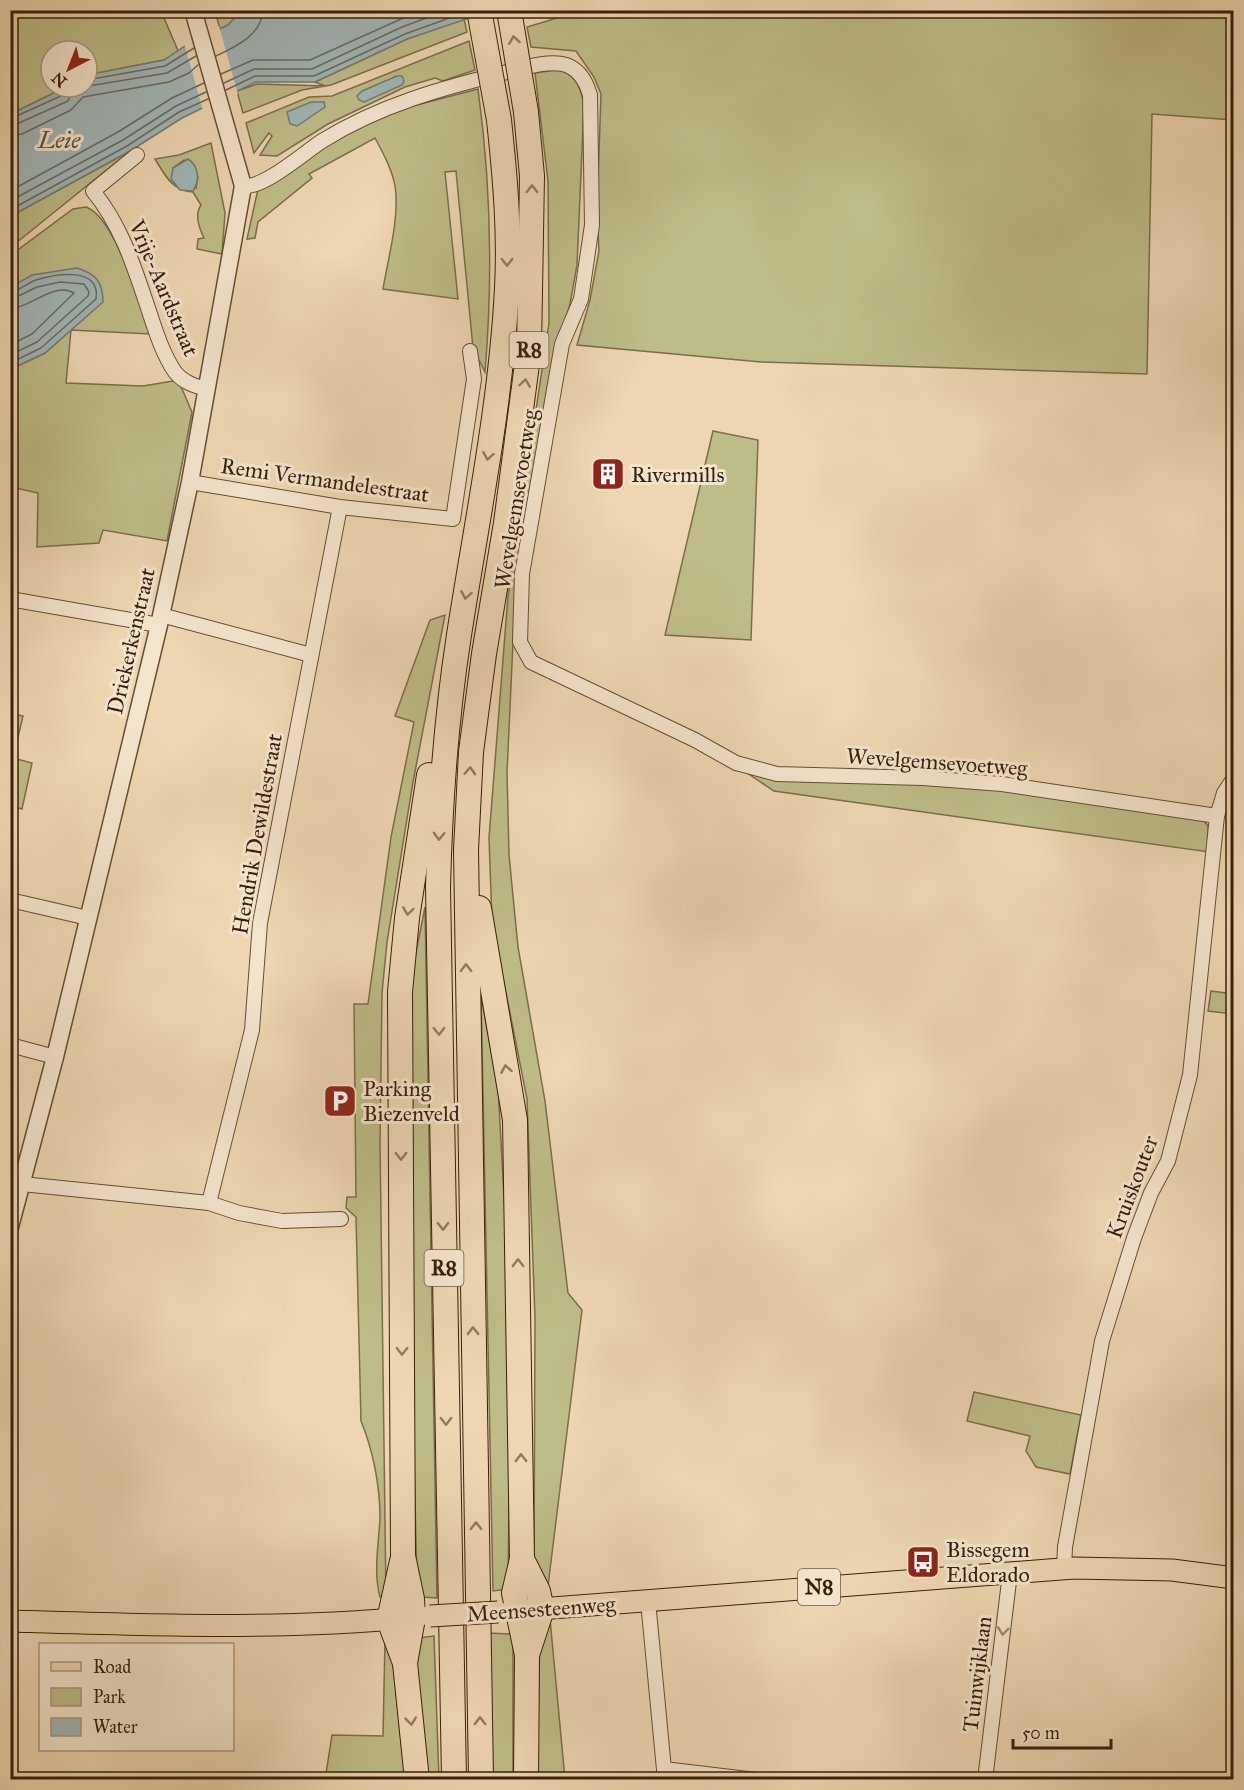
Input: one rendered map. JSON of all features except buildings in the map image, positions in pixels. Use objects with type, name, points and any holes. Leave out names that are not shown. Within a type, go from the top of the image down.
[{"type":"highway","name":"R8","points":[[454,1779],[438,888],[444,756],[459,637],[500,381],[507,287],[507,236],[499,120],[479,10]]},
{"type":"highway","name":"R8","points":[[481,1779],[466,850],[471,752],[483,654],[506,523],[529,350],[532,176],[526,112],[509,10]]},
{"type":"highway","points":[[417,1779],[405,1663],[410,1618],[403,1556],[400,992],[423,807],[430,770],[444,756]]},
{"type":"highway","points":[[466,850],[478,901],[515,1120],[522,1559],[508,1611],[527,1655]]},
{"type":"highway","points":[[522,1559],[538,1591],[542,1609],[527,1655],[526,1779]]},
{"type":"main road","name":"Meensesteenweg","points":[[10,1621],[122,1625],[309,1624],[542,1609],[1067,1569]]},
{"type":"main road","name":"N8","points":[[1067,1569],[1172,1570],[1233,1578]]},
{"type":"street","name":"Driekerkenstraat","points":[[10,1227],[56,1057],[160,620],[190,482],[243,186],[193,10]]},
{"type":"street","name":"Wevelgemsevoetweg","points":[[243,186],[258,183],[323,140],[401,101],[440,88],[541,63],[561,63],[576,69],[586,81],[590,95],[592,225],[581,299],[562,344],[522,574],[520,642],[531,662],[695,740],[736,763],[777,774],[922,778],[1002,784],[1217,816]]},
{"type":"street","name":"Vrije-Aardstraat","points":[[137,155],[93,191],[109,212],[130,254],[160,344],[176,372],[189,384],[207,389]]},
{"type":"street","name":"Remi Vermandelestraat","points":[[190,482],[340,507],[453,519],[474,379],[470,351]]},
{"type":"street","name":"Hendrik Dewildestraat","points":[[209,1203],[252,1030],[260,922],[340,507]]},
{"type":"street","points":[[10,598],[160,620],[311,655]]},
{"type":"street","name":"Kruiskouter","points":[[1067,1569],[1065,1547],[1101,1341],[1134,1238],[1151,1193],[1168,1161],[1190,1075],[1217,816],[1224,793],[1233,778]]},
{"type":"street","points":[[10,900],[88,918]]},
{"type":"street","points":[[10,1045],[56,1057]]},
{"type":"street","points":[[22,1184],[209,1203],[239,1213],[282,1221],[341,1219]]},
{"type":"street","name":"Tuinwijklaan","points":[[985,1779],[1010,1573]]},
{"type":"street","points":[[648,1601],[664,1774],[756,1779]]},
{"type":"green space","points":[[584,10],[1233,11],[1233,120],[1152,114],[1147,374],[761,362],[577,345],[590,300],[599,251],[597,212],[601,94],[594,77],[576,51],[531,47],[527,27]]},
{"type":"green space","points":[[11,11],[161,11],[179,53],[164,60],[99,73],[99,39],[39,39],[39,99],[42,99],[11,114]]},
{"type":"green space","points":[[215,11],[242,11],[228,25],[220,29]]},
{"type":"green space","points":[[464,19],[467,32],[331,85],[302,90],[243,113],[237,91],[257,84],[325,86],[315,82],[407,39]]},
{"type":"green space","points":[[469,41],[475,70],[443,81],[435,78],[405,87],[328,124],[277,156],[260,155],[272,136],[269,133],[254,153],[246,123],[309,97],[332,96]]},
{"type":"green space","points":[[562,69],[577,84],[584,104],[577,265],[570,304],[548,383],[515,598],[507,773],[509,855],[518,947],[545,1101],[568,1293],[582,1310],[548,1586],[534,1562],[535,1318],[527,1099],[492,922],[489,838],[508,596],[549,323],[548,181],[535,73]]},
{"type":"green space","points":[[478,89],[486,160],[490,266],[485,372],[473,348],[456,171],[445,172],[458,299],[383,289],[395,224],[396,198],[392,173],[375,138],[309,174],[312,178],[258,222],[255,238],[247,239],[258,189],[273,183],[330,143],[390,112]]},
{"type":"green space","points":[[211,143],[225,213],[222,254],[197,249],[198,239],[204,238],[198,217],[201,205],[193,192],[180,189],[170,181],[155,159],[179,155]],"holes":[[[184,160],[198,177],[196,188],[173,168]]]},
{"type":"green space","points":[[130,151],[11,247],[11,216]]},
{"type":"green space","points":[[86,207],[97,214],[117,244],[150,334],[71,330],[66,383],[143,386],[179,382],[192,412],[167,541],[103,530],[99,543],[37,547],[38,493],[11,487],[11,369],[45,353],[102,302],[11,287],[11,255],[73,209]]},
{"type":"green space","points":[[713,431],[758,440],[751,640],[665,635]]},
{"type":"green space","points":[[445,615],[413,782],[387,942],[382,993],[380,1142],[386,1597],[380,1597],[377,1567],[379,1493],[372,1456],[361,1421],[356,1217],[346,1208],[347,1197],[356,1197],[354,1004],[368,1004],[391,837],[414,722],[395,716],[430,620]]},
{"type":"green space","points":[[10,713],[23,716],[13,758],[32,763],[22,809],[11,806]]},
{"type":"green space","points":[[747,773],[765,778],[955,785],[1081,800],[1203,820],[1208,826],[1209,852],[774,791]]},
{"type":"green space","points":[[425,907],[437,1598],[423,1597],[417,1585],[406,1122],[412,973]]},
{"type":"green space","points":[[1211,991],[1233,994],[1233,1014],[1208,1011]]},
{"type":"green space","points":[[481,996],[498,1088],[511,1321],[508,1589],[493,1591]]},
{"type":"green space","points":[[974,1392],[1081,1415],[1070,1474],[1036,1467],[1026,1451],[1030,1436],[967,1421]]},
{"type":"green space","points":[[550,1619],[565,1779],[537,1780],[540,1632]]},
{"type":"green space","points":[[487,1633],[513,1634],[513,1779],[493,1779]]},
{"type":"green space","points":[[434,1636],[439,1779],[424,1779],[416,1705],[417,1638]]},
{"type":"green space","points":[[385,1640],[391,1644],[405,1779],[325,1780],[332,1735],[383,1736]]},
{"type":"water","name":"Leie","points":[[242,11],[490,11],[407,39],[315,82],[256,82],[182,118],[130,151],[11,216],[11,114],[42,99],[99,99],[99,73],[164,60],[185,46],[228,25]]},
{"type":"water","points":[[402,76],[404,81],[402,85],[364,102],[359,100],[357,96],[362,91]]},
{"type":"water","points":[[311,102],[324,102],[325,107],[297,126],[290,124],[287,112]]},
{"type":"water","points":[[188,159],[194,165],[197,174],[197,182],[193,191],[180,190],[171,179],[173,168]]},
{"type":"water","points":[[77,268],[94,276],[102,289],[103,302],[45,353],[11,369],[11,287],[32,275]]},
{"type":"pier","points":[[219,26],[238,94],[203,111],[184,43]]},
{"type":"place","name":"Rivermills","points":[[608,474]]},
{"type":"place","name":"Parking Biezenveld","points":[[340,1101]]},
{"type":"place","name":"Bissegem Eldorado","points":[[923,1562]]}]
